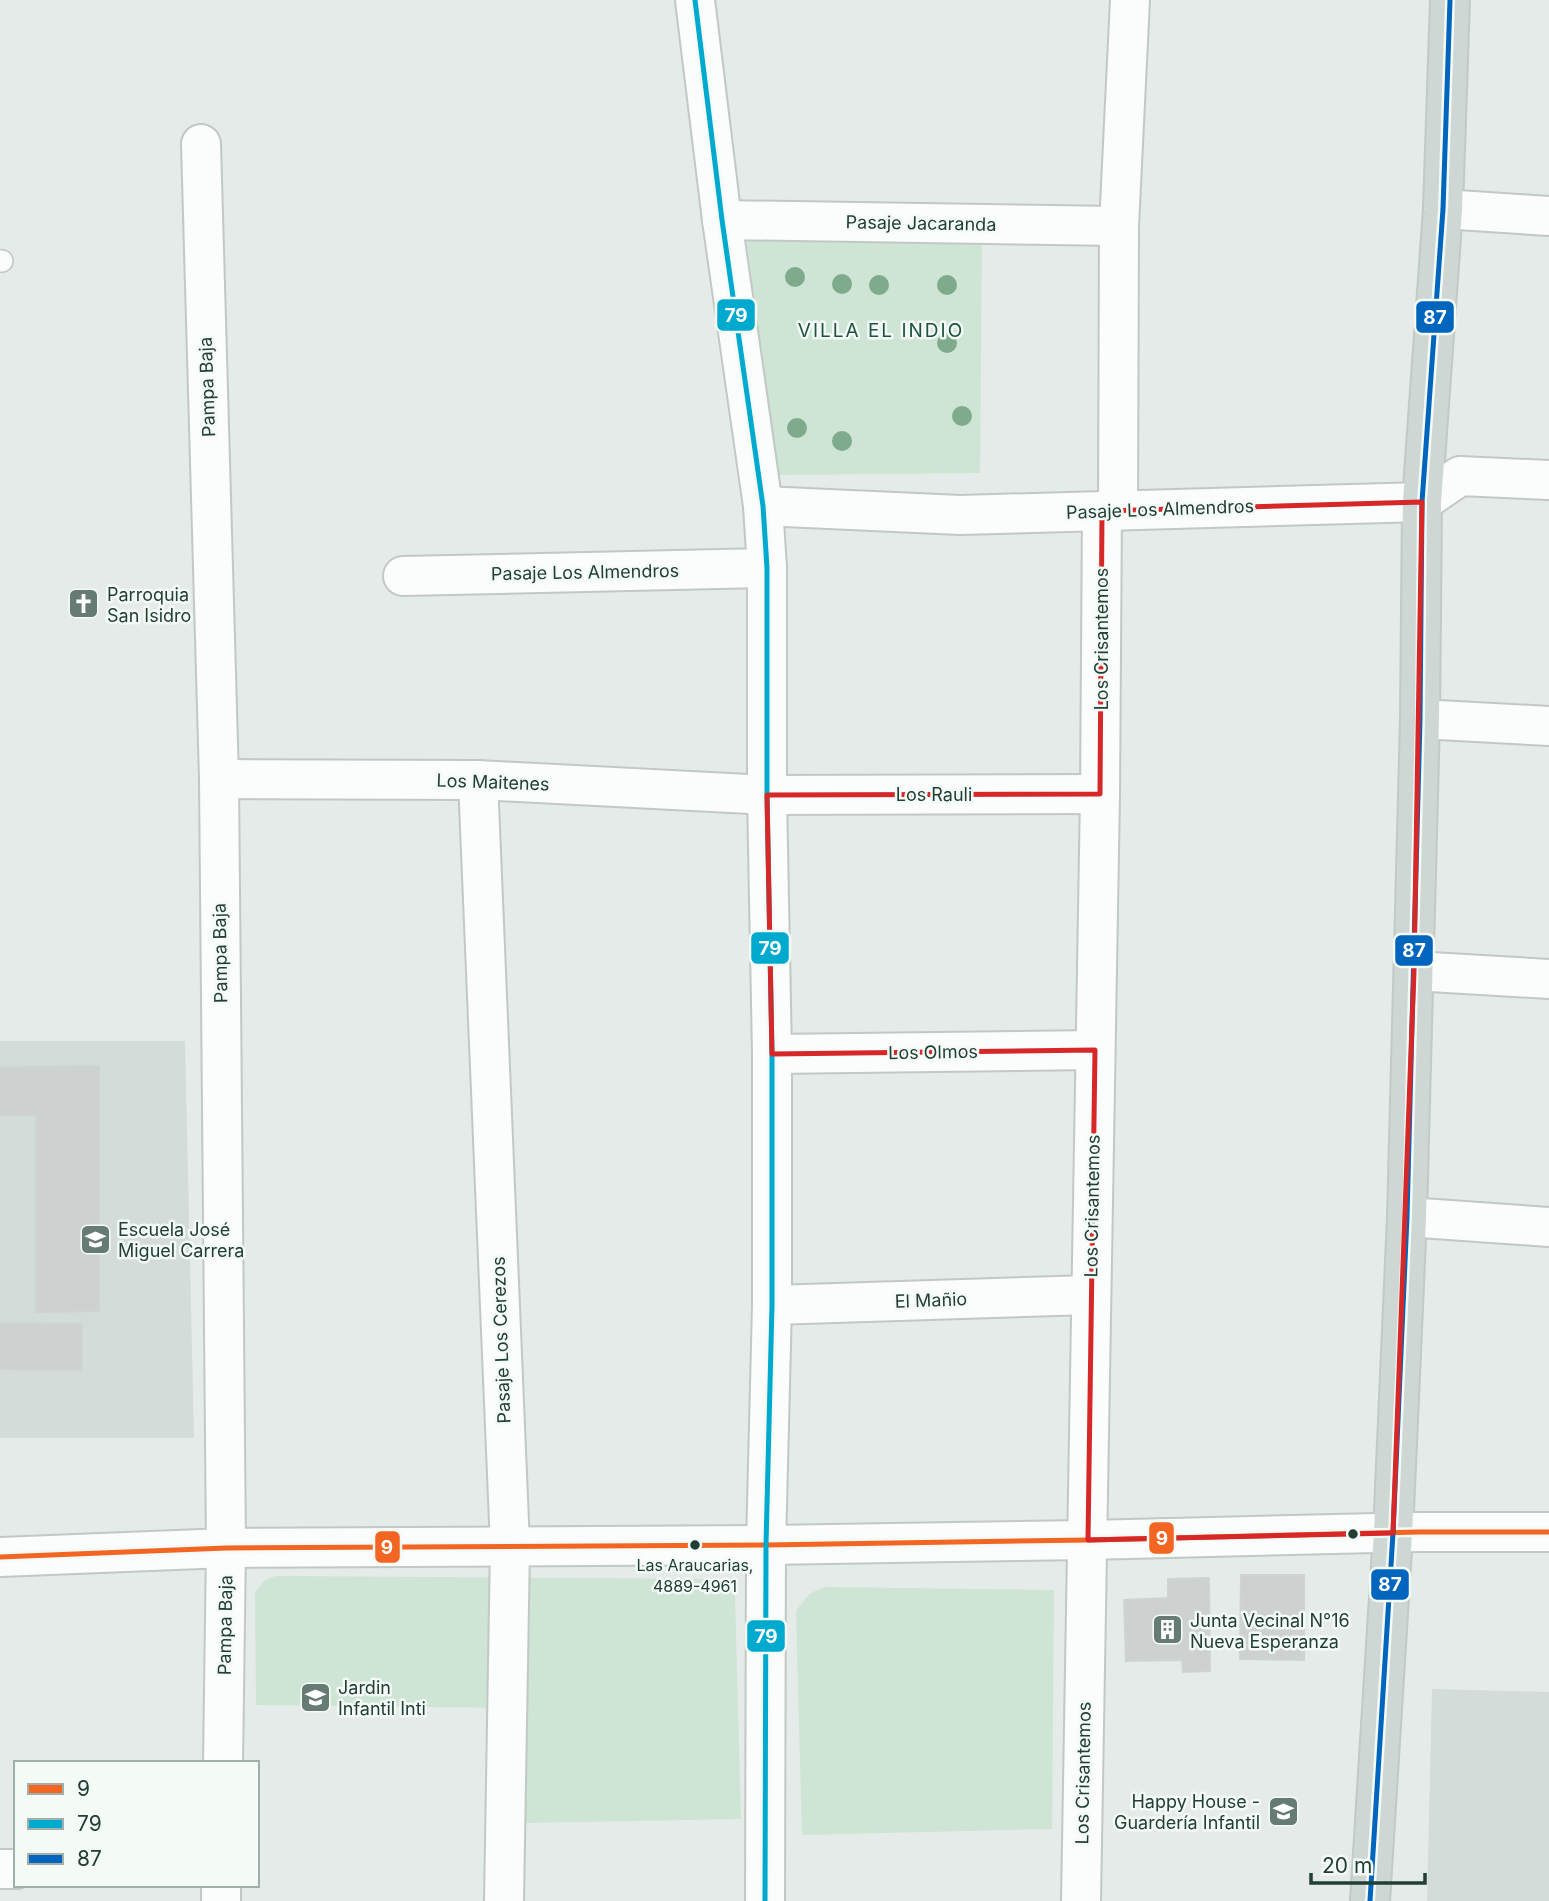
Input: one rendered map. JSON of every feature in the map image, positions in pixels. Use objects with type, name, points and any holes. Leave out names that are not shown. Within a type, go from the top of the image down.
[{"type":"main road","points":[[1370,1901],[1393,1533],[1407,1217],[1420,719],[1422,502],[1443,209],[1450,0]]},
{"type":"street","points":[[695,0],[722,220],[763,506],[767,568],[772,1305],[766,1545],[765,1901]]},
{"type":"street","name":"Los Crisantemos","points":[[1081,1901],[1100,794],[1129,0]]},
{"type":"street","name":"Pampa Baja","points":[[201,144],[219,779],[226,1548],[223,1761]]},
{"type":"street","points":[[1443,209],[1549,216]]},
{"type":"street","name":"Pasaje Jacaranda","points":[[722,220],[1119,226]]},
{"type":"street","points":[[1422,502],[1460,476],[1549,480]]},
{"type":"street","name":"Pasaje Los Almendros","points":[[763,506],[960,515],[1422,502]]},
{"type":"street","name":"Pasaje Los Almendros","points":[[403,576],[767,568]]},
{"type":"street","points":[[1420,719],[1549,726]]},
{"type":"street","name":"Los Maitenes","points":[[219,779],[478,780],[767,795]]},
{"type":"street","name":"Pasaje Los Cerezos","points":[[478,780],[510,1546],[504,1901]]},
{"type":"street","name":"Los Rauli","points":[[767,795],[1100,794]]},
{"type":"street","points":[[1414,971],[1549,979]]},
{"type":"street","name":"Los Olmos","points":[[772,1054],[1096,1051]]},
{"type":"street","points":[[1407,1217],[1549,1227]]},
{"type":"street","name":"El Mañio","points":[[772,1305],[1090,1295]]},
{"type":"street","points":[[0,1557],[226,1548],[766,1545],[1549,1532]]},
{"type":"highlighted area","points":[[1422,502],[1414,971],[1393,1533],[1088,1540],[1095,1050],[772,1054],[767,795],[1100,794],[1102,511]]},
{"type":"shaded area","name":"Escuela José Miguel Carrera","points":[[0,1041],[185,1041],[194,1438],[0,1438]]},
{"type":"shaded area","points":[[1432,1689],[1549,1692],[1549,1901],[1427,1901]]},
{"type":"green space","points":[[746,236],[982,242],[980,473],[777,475]]},
{"type":"green space","points":[[276,1576],[718,1579],[729,1585],[735,1596],[741,1819],[524,1823],[521,1708],[256,1705],[255,1592],[265,1580]]},
{"type":"green space","points":[[824,1587],[1054,1590],[1052,1829],[802,1835],[796,1611],[809,1594]]},
{"type":"building","points":[[99,1066],[99,1311],[36,1312],[36,1115],[0,1115],[0,1067]]},
{"type":"building","points":[[0,1323],[82,1324],[82,1370],[0,1369]]},
{"type":"building","points":[[1241,1575],[1304,1575],[1304,1660],[1240,1659]]},
{"type":"building","name":"Junta Vecinal N°16 Nueva Esperanza","points":[[1209,1578],[1210,1671],[1183,1672],[1182,1660],[1126,1661],[1124,1600],[1168,1598],[1168,1579]]},
{"type":"transit line","name":"79","points":[[695,0],[722,220],[763,506],[767,568],[772,1305],[766,1545],[765,1901]]},
{"type":"transit line","name":"87","points":[[1370,1901],[1393,1533],[1407,1217],[1420,719],[1422,502],[1443,209],[1450,0]]},
{"type":"transit line","name":"9","points":[[0,1557],[226,1548],[766,1545],[1419,1532],[1549,1532]]},
{"type":"place","name":"Parroquia San Isidro","points":[[84,604]]},
{"type":"place","name":"Escuela José Miguel Carrera","points":[[95,1239]]},
{"type":"place","name":"Las Araucarias, 4889-4961","points":[[695,1545]]},
{"type":"place","name":"Junta Vecinal N°16 Nueva Esperanza","points":[[1167,1630]]},
{"type":"place","name":"Jardin Infantil Inti","points":[[315,1697]]},
{"type":"place","name":"Happy House - Guardería Infantil","points":[[1283,1811]]},
{"type":"district","name":"VILLA EL INDIO","points":[[881,330]]}]
